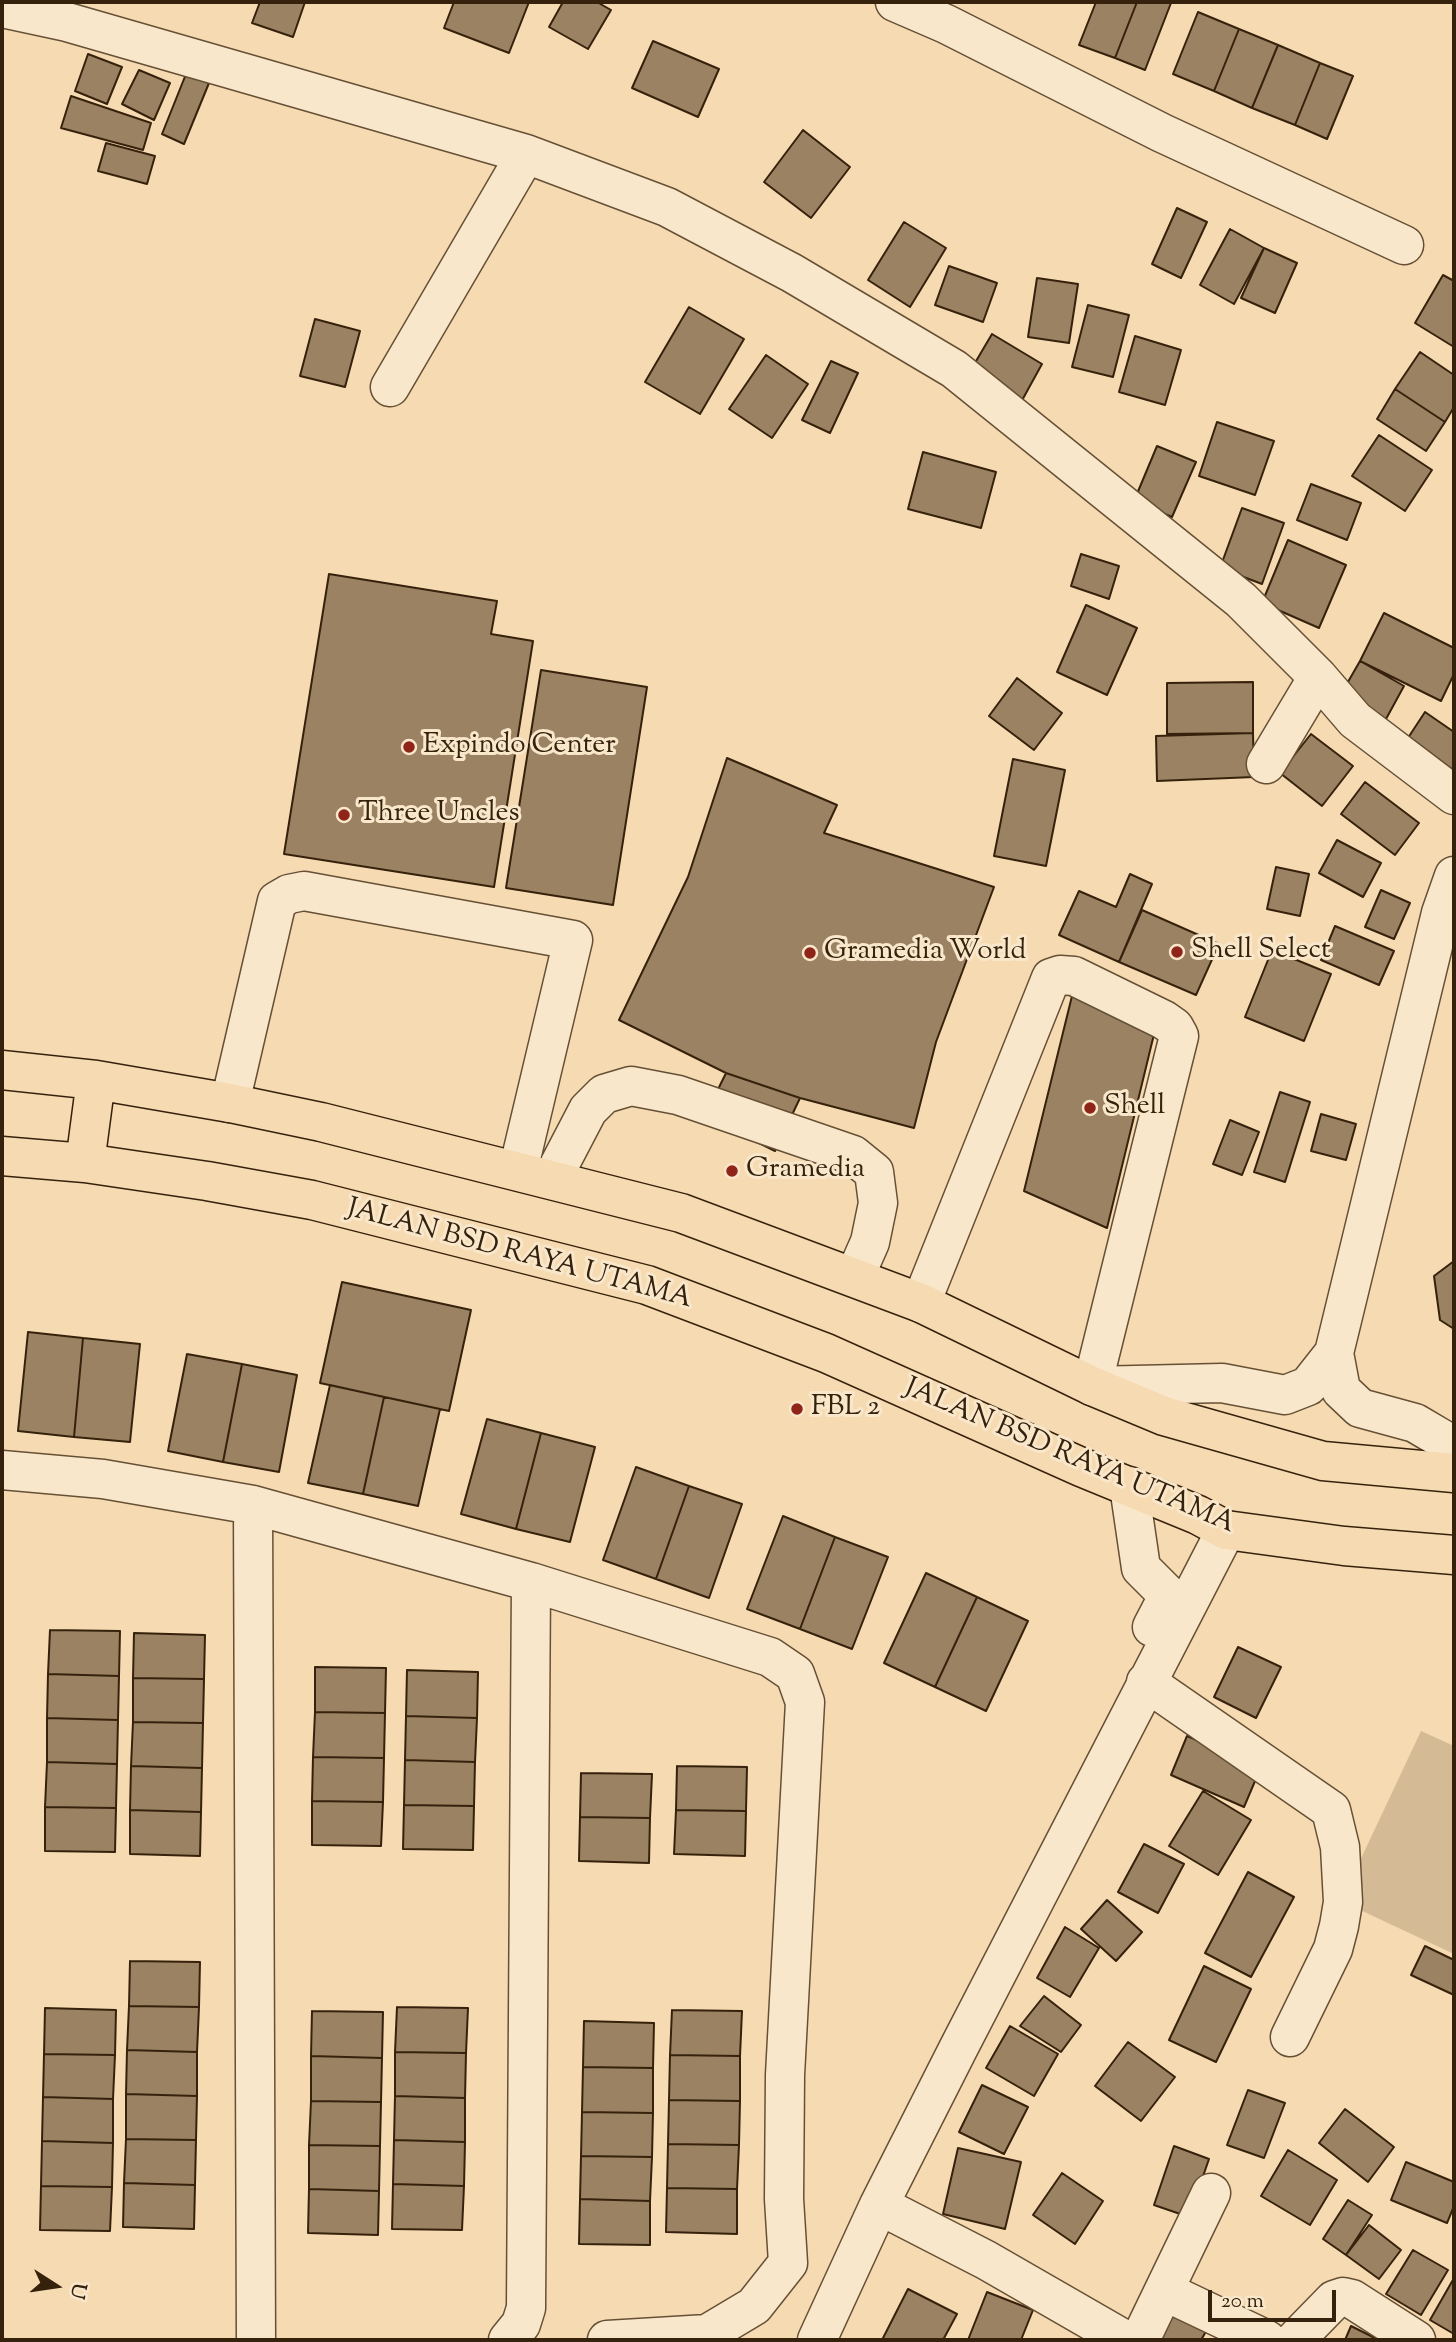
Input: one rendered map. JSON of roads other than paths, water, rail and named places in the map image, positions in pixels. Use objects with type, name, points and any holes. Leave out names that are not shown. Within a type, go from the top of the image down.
[{"type":"main road","points":[[2,1070],[96,1080],[321,1122],[681,1213],[855,1276],[921,1303],[1092,1386],[1164,1416],[1324,1461],[1454,1473]]},
{"type":"main road","points":[[85,1163],[96,1080]]},
{"type":"main road","name":"JALAN BSD RAYA UTAMA","points":[[2,1156],[85,1163],[312,1200],[647,1285],[827,1353],[1226,1530],[1344,1546],[1454,1555]]},
{"type":"street","points":[[895,2],[950,13],[1162,132],[1404,245]]},
{"type":"street","points":[[2,8],[67,22],[526,154],[667,207],[792,273],[954,369],[1241,600],[1318,677],[1355,720],[1454,795]]},
{"type":"street","points":[[390,387],[526,154]]},
{"type":"street","points":[[1266,765],[1318,677]]},
{"type":"street","points":[[1454,876],[1441,913],[1334,1353],[1341,1390],[1360,1408],[1415,1423],[1454,1446]]},
{"type":"street","points":[[230,1103],[277,901],[289,894],[304,891],[573,940],[535,1175]]},
{"type":"street","points":[[921,1303],[1051,978],[1060,975],[1074,976],[1164,1020],[1174,1027],[1179,1036],[1092,1386],[1222,1383],[1285,1395],[1308,1386],[1334,1353]]},
{"type":"street","points":[[535,1175],[604,1094],[631,1086],[678,1095],[853,1155],[874,1172],[878,1203],[870,1242],[855,1276]]},
{"type":"street","points":[[2,1469],[103,1479],[253,1505],[531,1582],[770,1657],[795,1674],[805,1702],[785,2075],[784,2199],[788,2263],[754,2306],[707,2334],[607,2340]]},
{"type":"street","points":[[1129,1486],[1141,1568],[1165,1592],[1164,1604],[1152,1627]]},
{"type":"street","points":[[253,1505],[256,2340]]},
{"type":"street","points":[[817,2340],[879,2205],[1226,1530]]},
{"type":"street","points":[[508,2340],[521,2324],[526,2308],[531,1582]]},
{"type":"street","points":[[1146,1682],[1331,1810],[1340,1847],[1343,1902],[1339,1926],[1333,1949],[1290,2037]]},
{"type":"street","points":[[1140,2340],[1211,2193]]},
{"type":"street","points":[[879,2205],[985,2260],[1125,2340]]},
{"type":"street","points":[[1164,2291],[1267,2340]]},
{"type":"street","points":[[1295,2340],[1334,2300],[1343,2297],[1352,2299],[1416,2340]]},
{"type":"place","name":"Expindo Center","points":[[409,747]]},
{"type":"place","name":"Three Uncles","points":[[344,815]]},
{"type":"place","name":"Shell Select","points":[[1177,952]]},
{"type":"place","name":"Gramedia World","points":[[810,953]]},
{"type":"place","name":"Shell","points":[[1090,1108]]},
{"type":"place","name":"Gramedia","points":[[732,1171]]},
{"type":"place","name":"FBL 2","points":[[797,1409]]}]
